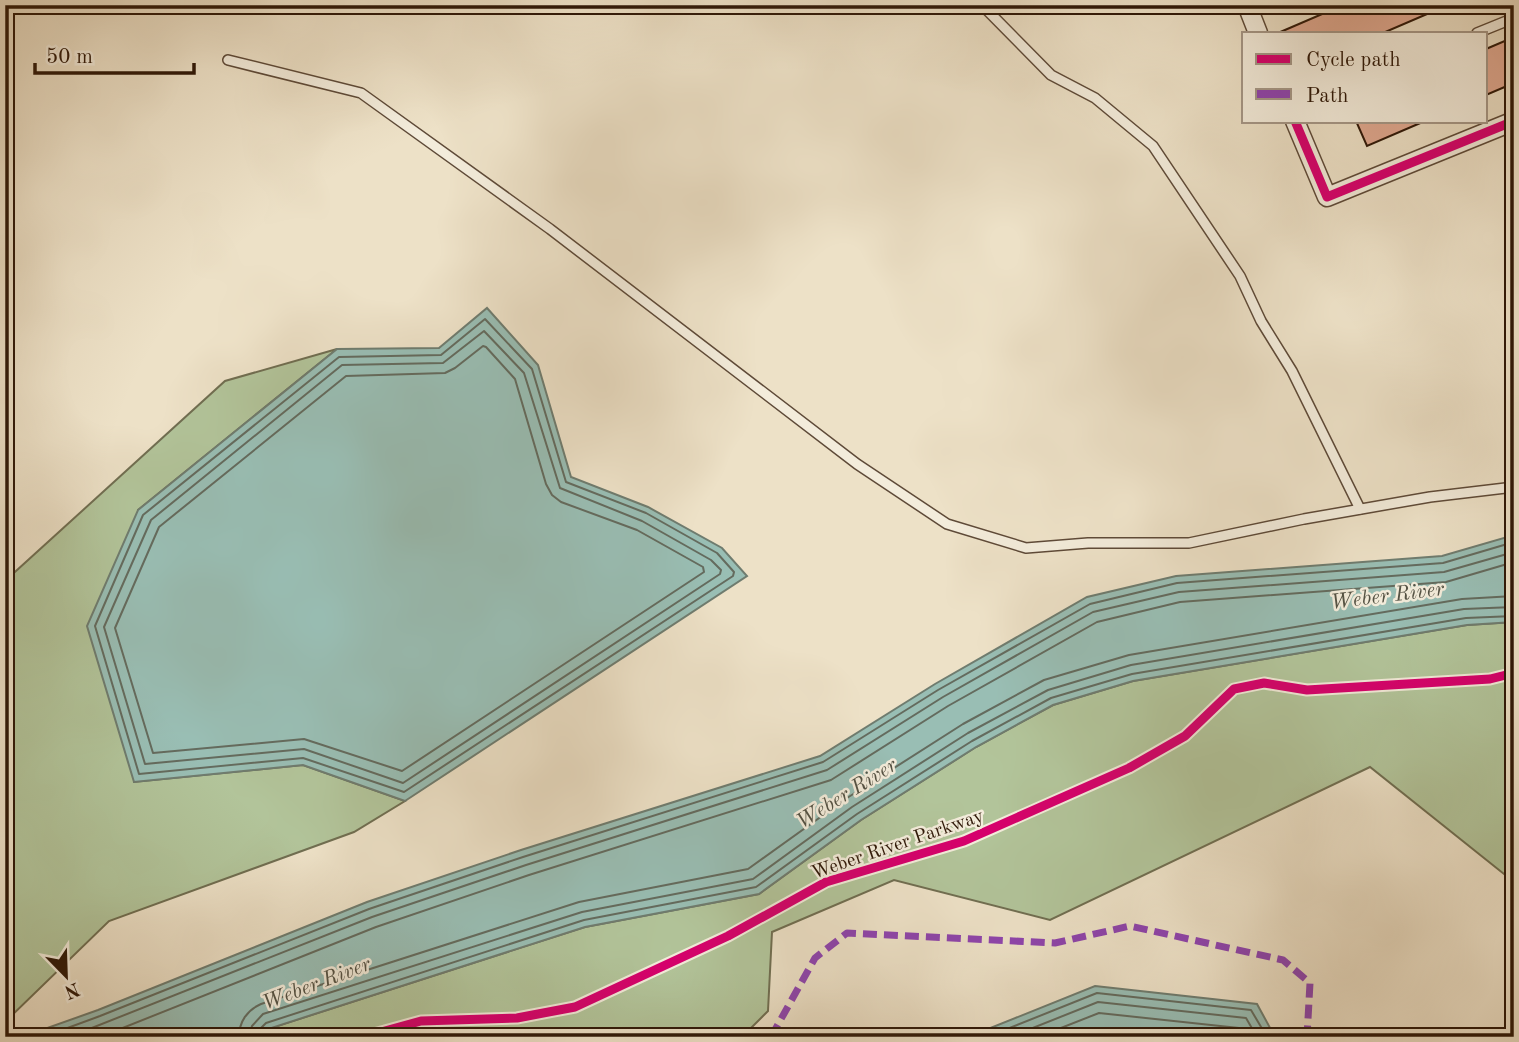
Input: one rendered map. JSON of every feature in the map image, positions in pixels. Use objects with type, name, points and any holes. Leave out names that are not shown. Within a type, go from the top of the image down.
[{"type":"street","points":[[1247,5],[1258,32]]},
{"type":"street","points":[[1295,122],[1327,197],[1514,121]]},
{"type":"lane","points":[[982,5],[1051,75],[1095,98],[1153,146],[1240,276],[1261,321],[1292,371],[1360,509]]},
{"type":"lane","points":[[1479,32],[1514,18]]},
{"type":"lane","points":[[228,60],[361,93],[550,229],[857,464],[947,524],[1026,548],[1088,543],[1189,543],[1360,509],[1514,486]]},
{"type":"green space","points":[[337,349],[138,510],[134,782],[303,765],[405,801],[354,832],[109,921],[5,1022],[5,581],[225,381]]},
{"type":"green space","points":[[1514,622],[1514,882],[1370,767],[1050,920],[894,880],[772,932],[768,1011],[742,1037],[263,1037],[268,1029],[585,927],[759,894],[861,820],[976,747],[1053,705],[1133,681],[1467,625]]},
{"type":"water","points":[[487,308],[538,365],[571,477],[648,507],[722,548],[747,576],[405,801],[303,765],[134,782],[87,626],[138,510],[337,349],[439,348]]},
{"type":"water","name":"Weber River","points":[[1514,535],[1514,622],[1467,625],[1133,681],[1053,705],[976,747],[861,820],[759,894],[585,927],[268,1029],[263,1037],[22,1037],[98,1010],[367,902],[521,850],[820,756],[935,684],[1087,597],[1176,576],[1442,556]]},
{"type":"water","points":[[1095,986],[1257,1004],[1275,1037],[968,1037]]},
{"type":"building","points":[[1343,5],[1448,5],[1385,32],[1280,32]]},
{"type":"building","points":[[1514,37],[1514,83],[1488,94],[1488,48]]},
{"type":"building","points":[[1356,122],[1423,122],[1367,146]]},
{"type":"marked path","points":[[771,1037],[815,958],[847,933],[1055,943],[1130,926],[1283,960],[1310,983],[1307,1037]]},
{"type":"cycle path","points":[[1295,122],[1327,197],[1514,121]]},
{"type":"cycle path","name":"Weber River Parkway","points":[[363,1037],[421,1021],[517,1018],[575,1007],[728,936],[826,882],[964,841],[1129,768],[1185,736],[1234,689],[1264,683],[1307,690],[1490,679],[1514,673]]}]
